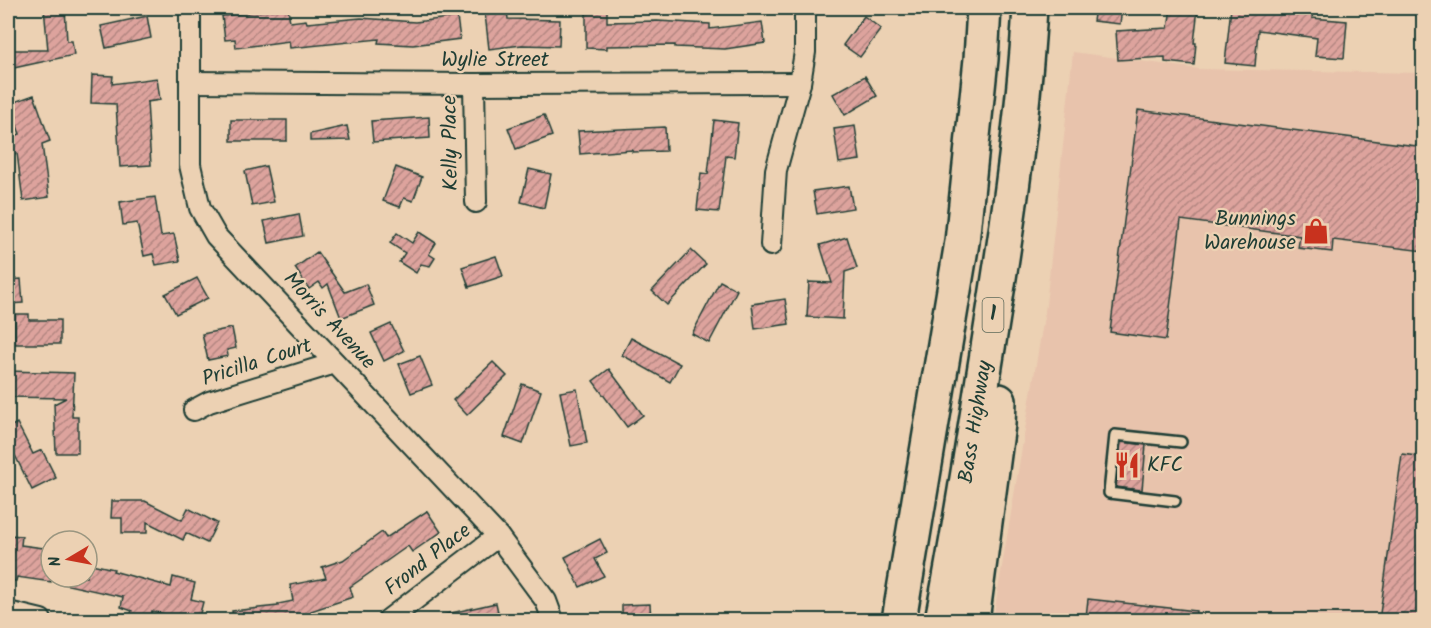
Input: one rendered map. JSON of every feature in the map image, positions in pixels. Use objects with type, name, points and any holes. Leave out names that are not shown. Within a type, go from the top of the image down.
[{"type":"highway","name":"Bass Highway","points":[[898,621],[962,242],[984,8]]},
{"type":"highway","name":"Bass Highway","points":[[942,621],[954,561],[1005,244],[1027,66],[1030,8]]},
{"type":"highway","points":[[972,621],[998,424],[1005,244]]},
{"type":"street","name":"Morris Avenue","points":[[190,8],[190,165],[200,208],[216,236],[498,536],[546,600],[553,621]]},
{"type":"street","points":[[771,245],[776,170],[800,83],[805,52],[805,8]]},
{"type":"street","name":"Wylie Street","points":[[190,82],[800,83]]},
{"type":"street","name":"Kelly Place","points":[[474,84],[476,202]]},
{"type":"street","name":"Pricilla Court","points":[[194,410],[209,402],[335,363]]},
{"type":"street","name":"Frond Place","points":[[388,621],[498,536]]},
{"type":"street","points":[[8,612],[42,621]]},
{"type":"lane","points":[[1175,501],[1109,493],[1115,435],[1181,442]]},
{"type":"shaded area","points":[[1073,52],[1199,69],[1423,73],[1423,620],[993,620],[1046,305]]},
{"type":"building","points":[[44,8],[65,8],[67,41],[72,41],[74,55],[9,69],[9,50],[48,50]]},
{"type":"building","points":[[288,8],[290,22],[306,20],[307,23],[361,18],[415,22],[457,17],[460,39],[413,45],[378,43],[379,39],[290,48],[289,41],[236,48],[235,39],[225,40],[222,16]]},
{"type":"building","points":[[1095,8],[1122,8],[1120,24],[1093,21]]},
{"type":"building","points":[[1171,8],[1198,8],[1194,65],[1165,62],[1165,57],[1118,60],[1116,31],[1168,28]]},
{"type":"building","points":[[1231,8],[1314,8],[1312,18],[1347,21],[1344,58],[1315,56],[1317,38],[1258,30],[1255,66],[1225,63]]},
{"type":"building","points":[[586,10],[607,10],[607,22],[657,21],[710,24],[710,29],[762,22],[765,43],[725,49],[675,47],[675,45],[586,48]]},
{"type":"building","points":[[507,11],[508,19],[560,20],[559,46],[522,45],[489,49],[485,14]]},
{"type":"building","points":[[147,16],[151,38],[106,48],[101,26]]},
{"type":"building","points":[[864,16],[881,29],[860,57],[843,45]]},
{"type":"building","points":[[92,75],[113,76],[112,84],[157,78],[160,100],[147,102],[151,165],[120,167],[116,104],[91,103]]},
{"type":"building","points":[[865,76],[877,96],[845,115],[833,94]]},
{"type":"building","points":[[34,95],[50,141],[42,144],[49,197],[23,201],[17,153],[14,154],[8,138],[20,134],[9,104]]},
{"type":"building","points":[[1138,110],[1424,147],[1424,251],[1333,240],[1332,252],[1298,248],[1300,236],[1181,220],[1166,340],[1110,332]]},
{"type":"building","points":[[544,115],[552,136],[516,149],[508,128]]},
{"type":"building","points":[[429,117],[430,138],[373,142],[371,121]]},
{"type":"building","points":[[231,120],[287,120],[287,141],[231,141]]},
{"type":"building","points":[[714,120],[738,123],[734,157],[726,156],[719,212],[697,210],[701,173],[708,174]]},
{"type":"building","points":[[347,126],[350,140],[310,141],[310,134]]},
{"type":"building","points":[[855,126],[860,160],[839,163],[834,129]]},
{"type":"building","points":[[665,127],[666,151],[632,152],[632,150],[580,154],[578,131]]},
{"type":"building","points":[[266,166],[274,202],[252,206],[245,171]]},
{"type":"building","points":[[396,167],[422,177],[413,201],[404,198],[400,207],[383,201]]},
{"type":"building","points":[[529,169],[551,174],[544,208],[521,202]]},
{"type":"building","points":[[849,186],[853,208],[817,214],[813,191]]},
{"type":"building","points":[[155,197],[161,236],[174,234],[180,261],[156,265],[153,254],[144,256],[137,223],[123,225],[120,202]]},
{"type":"building","points":[[299,214],[303,236],[269,243],[264,221]]},
{"type":"building","points":[[419,232],[436,243],[429,254],[435,258],[430,266],[421,264],[416,273],[399,262],[405,253],[390,243],[397,233],[412,243]]},
{"type":"building","points":[[847,237],[857,268],[845,272],[843,319],[807,317],[809,282],[832,283],[820,245]]},
{"type":"building","points":[[691,250],[706,264],[667,305],[652,291]]},
{"type":"building","points":[[317,252],[345,292],[366,284],[374,305],[341,318],[328,284],[323,288],[319,282],[309,289],[295,268]]},
{"type":"building","points":[[496,256],[503,276],[469,287],[462,267]]},
{"type":"building","points":[[197,278],[208,298],[176,314],[165,294]]},
{"type":"building","points":[[21,279],[23,303],[8,304],[8,280]]},
{"type":"building","points":[[720,281],[737,290],[709,343],[692,334]]},
{"type":"building","points":[[785,299],[789,324],[755,329],[752,304]]},
{"type":"building","points":[[15,314],[29,314],[29,320],[60,320],[60,344],[15,344]]},
{"type":"building","points":[[391,324],[404,351],[384,361],[371,333]]},
{"type":"building","points":[[232,328],[236,348],[227,350],[228,356],[208,360],[202,334]]},
{"type":"building","points":[[631,338],[680,364],[670,382],[622,355]]},
{"type":"building","points":[[420,356],[432,385],[411,393],[399,364]]},
{"type":"building","points":[[493,362],[507,376],[467,415],[453,400]]},
{"type":"building","points":[[609,369],[643,415],[627,427],[593,381]]},
{"type":"building","points":[[8,371],[74,373],[72,417],[78,417],[78,453],[56,453],[54,404],[66,398],[8,397]]},
{"type":"building","points":[[522,384],[541,391],[523,444],[504,437]]},
{"type":"building","points":[[577,389],[587,443],[571,446],[560,392]]},
{"type":"building","points":[[17,423],[33,454],[42,450],[56,478],[32,490],[8,441],[8,428]]},
{"type":"building","points":[[1121,442],[1146,445],[1142,490],[1116,487]]},
{"type":"building","points":[[1402,454],[1424,457],[1424,621],[1379,621]]},
{"type":"building","points":[[112,501],[145,501],[182,520],[188,508],[217,523],[207,543],[186,533],[183,540],[147,522],[147,533],[122,533],[122,518],[111,518]]},
{"type":"building","points":[[427,511],[441,532],[412,552],[408,546],[350,587],[353,597],[311,611],[313,621],[233,621],[232,611],[278,606],[278,604],[293,601],[290,585],[326,578],[322,567],[343,560],[382,532],[386,538]]},
{"type":"building","points":[[8,535],[22,536],[21,545],[39,547],[39,580],[17,577],[16,581],[8,581]]},
{"type":"building","points":[[600,539],[607,553],[595,559],[604,576],[580,587],[565,557]]},
{"type":"building","points":[[99,566],[171,587],[173,577],[195,583],[191,599],[203,602],[198,621],[188,621],[152,611],[149,621],[138,621],[129,618],[132,611],[121,607],[123,597],[86,589],[99,589]]},
{"type":"building","points":[[1088,599],[1196,611],[1195,621],[1091,621],[1091,618],[1086,617]]},
{"type":"building","points":[[496,603],[500,621],[443,621],[442,615]]},
{"type":"building","points":[[650,604],[651,621],[622,621],[622,605]]},
{"type":"place","name":"Bunnings Warehouse","points":[[1316,231]]},
{"type":"place","name":"KFC","points":[[1127,465]]}]
